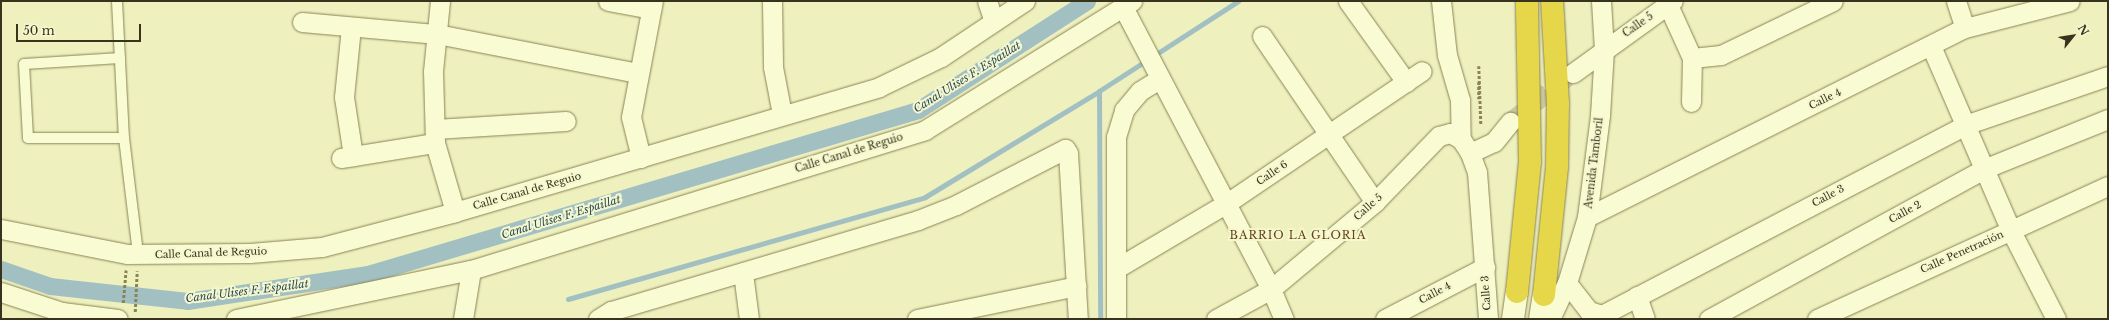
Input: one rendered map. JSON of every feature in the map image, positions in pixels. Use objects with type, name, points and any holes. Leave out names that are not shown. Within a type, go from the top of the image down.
[{"type":"highway","points":[[1517,292],[1530,162],[1527,1]]},
{"type":"highway","points":[[1544,295],[1556,167],[1558,104],[1552,1]]},
{"type":"main road","points":[[1513,319],[1517,292]]},
{"type":"main road","points":[[1540,319],[1544,295]]},
{"type":"street","points":[[440,1],[433,71],[435,136],[455,212]]},
{"type":"street","points":[[608,1],[652,5],[638,73],[631,117],[641,158]]},
{"type":"street","points":[[772,1],[773,67],[782,114]]},
{"type":"street","points":[[986,1],[994,21]]},
{"type":"street","name":"Calle Canal de Reguio","points":[[1,229],[134,261],[322,247],[455,212],[641,158],[782,114],[879,87],[941,57],[1025,1]]},
{"type":"street","points":[[1348,1],[1406,82]]},
{"type":"street","name":"Calle 3","points":[[1441,1],[1447,55],[1460,100],[1466,146],[1477,172],[1488,319]]},
{"type":"street","name":"Avenida Tamboril","points":[[1550,319],[1567,283],[1587,217],[1600,115],[1604,50],[1601,1]]},
{"type":"street","points":[[1692,58],[1720,55],[1833,1]]},
{"type":"street","points":[[1956,1],[1965,28]]},
{"type":"street","name":"Calle 4","points":[[1587,217],[1965,28],[2070,1]]},
{"type":"street","points":[[1670,3],[1692,58],[1691,102]]},
{"type":"street","name":"Calle 5","points":[[1573,73],[1670,3]]},
{"type":"street","points":[[1127,4],[1144,47],[1271,289],[1284,319]]},
{"type":"street","name":"Calle Canal de Reguio","points":[[236,319],[471,270],[925,130],[1127,4]]},
{"type":"street","points":[[302,22],[436,34],[638,73]]},
{"type":"street","points":[[351,26],[344,97],[347,157],[435,136],[566,121]]},
{"type":"street","points":[[1262,36],[1375,202]]},
{"type":"street","points":[[1931,46],[1965,125],[1986,168],[2012,231],[2056,319]]},
{"type":"street","name":"Calle 6","points":[[1117,268],[1227,204],[1329,136],[1422,71]]},
{"type":"street","points":[[1116,319],[1116,137],[1124,110],[1157,72]]},
{"type":"street","name":"Calle 3","points":[[1567,283],[1589,311],[1602,315],[1965,125],[2108,76]]},
{"type":"street","name":"Calle 2","points":[[1708,319],[1986,168],[2108,119]]},
{"type":"street","points":[[1466,146],[1494,142],[1510,122]]},
{"type":"street","name":"Calle 5","points":[[1216,319],[1271,289],[1375,202],[1439,136],[1450,133],[1466,146]]},
{"type":"street","points":[[598,319],[611,312],[743,273],[944,210],[1065,149],[1068,153],[1078,319]]},
{"type":"street","name":"Calle Penetración","points":[[1817,319],[1968,248],[2012,231],[2108,186]]},
{"type":"street","name":"Calle 4","points":[[1385,319],[1485,267]]},
{"type":"street","points":[[463,319],[471,270]]},
{"type":"street","points":[[743,273],[749,319]]},
{"type":"street","points":[[916,319],[1076,286]]},
{"type":"street","points":[[1,292],[62,312],[86,317],[118,319]]},
{"type":"street","points":[[1637,296],[1645,319]]},
{"type":"lane","points":[[117,1],[124,138],[134,261]]},
{"type":"lane","points":[[120,58],[24,64],[28,138],[124,138]]},
{"type":"path","points":[[1479,66],[1482,94],[1481,124],[1479,94],[1479,66]]},
{"type":"path","points":[[124,298],[134,261]]},
{"type":"path","points":[[134,261],[136,301]]},
{"type":"waterway","name":"Canal Ulises F. Espaillat","points":[[1,269],[50,286],[187,301],[368,274],[918,110],[1087,1]]},
{"type":"waterway","points":[[568,299],[925,197],[1099,91],[1238,1]]},
{"type":"waterway","points":[[1099,91],[1100,319]]},
{"type":"tunnel","points":[[1510,122],[1567,77]]},
{"type":"district","name":"BARRIO LA GLORIA","points":[[1298,235]]}]
